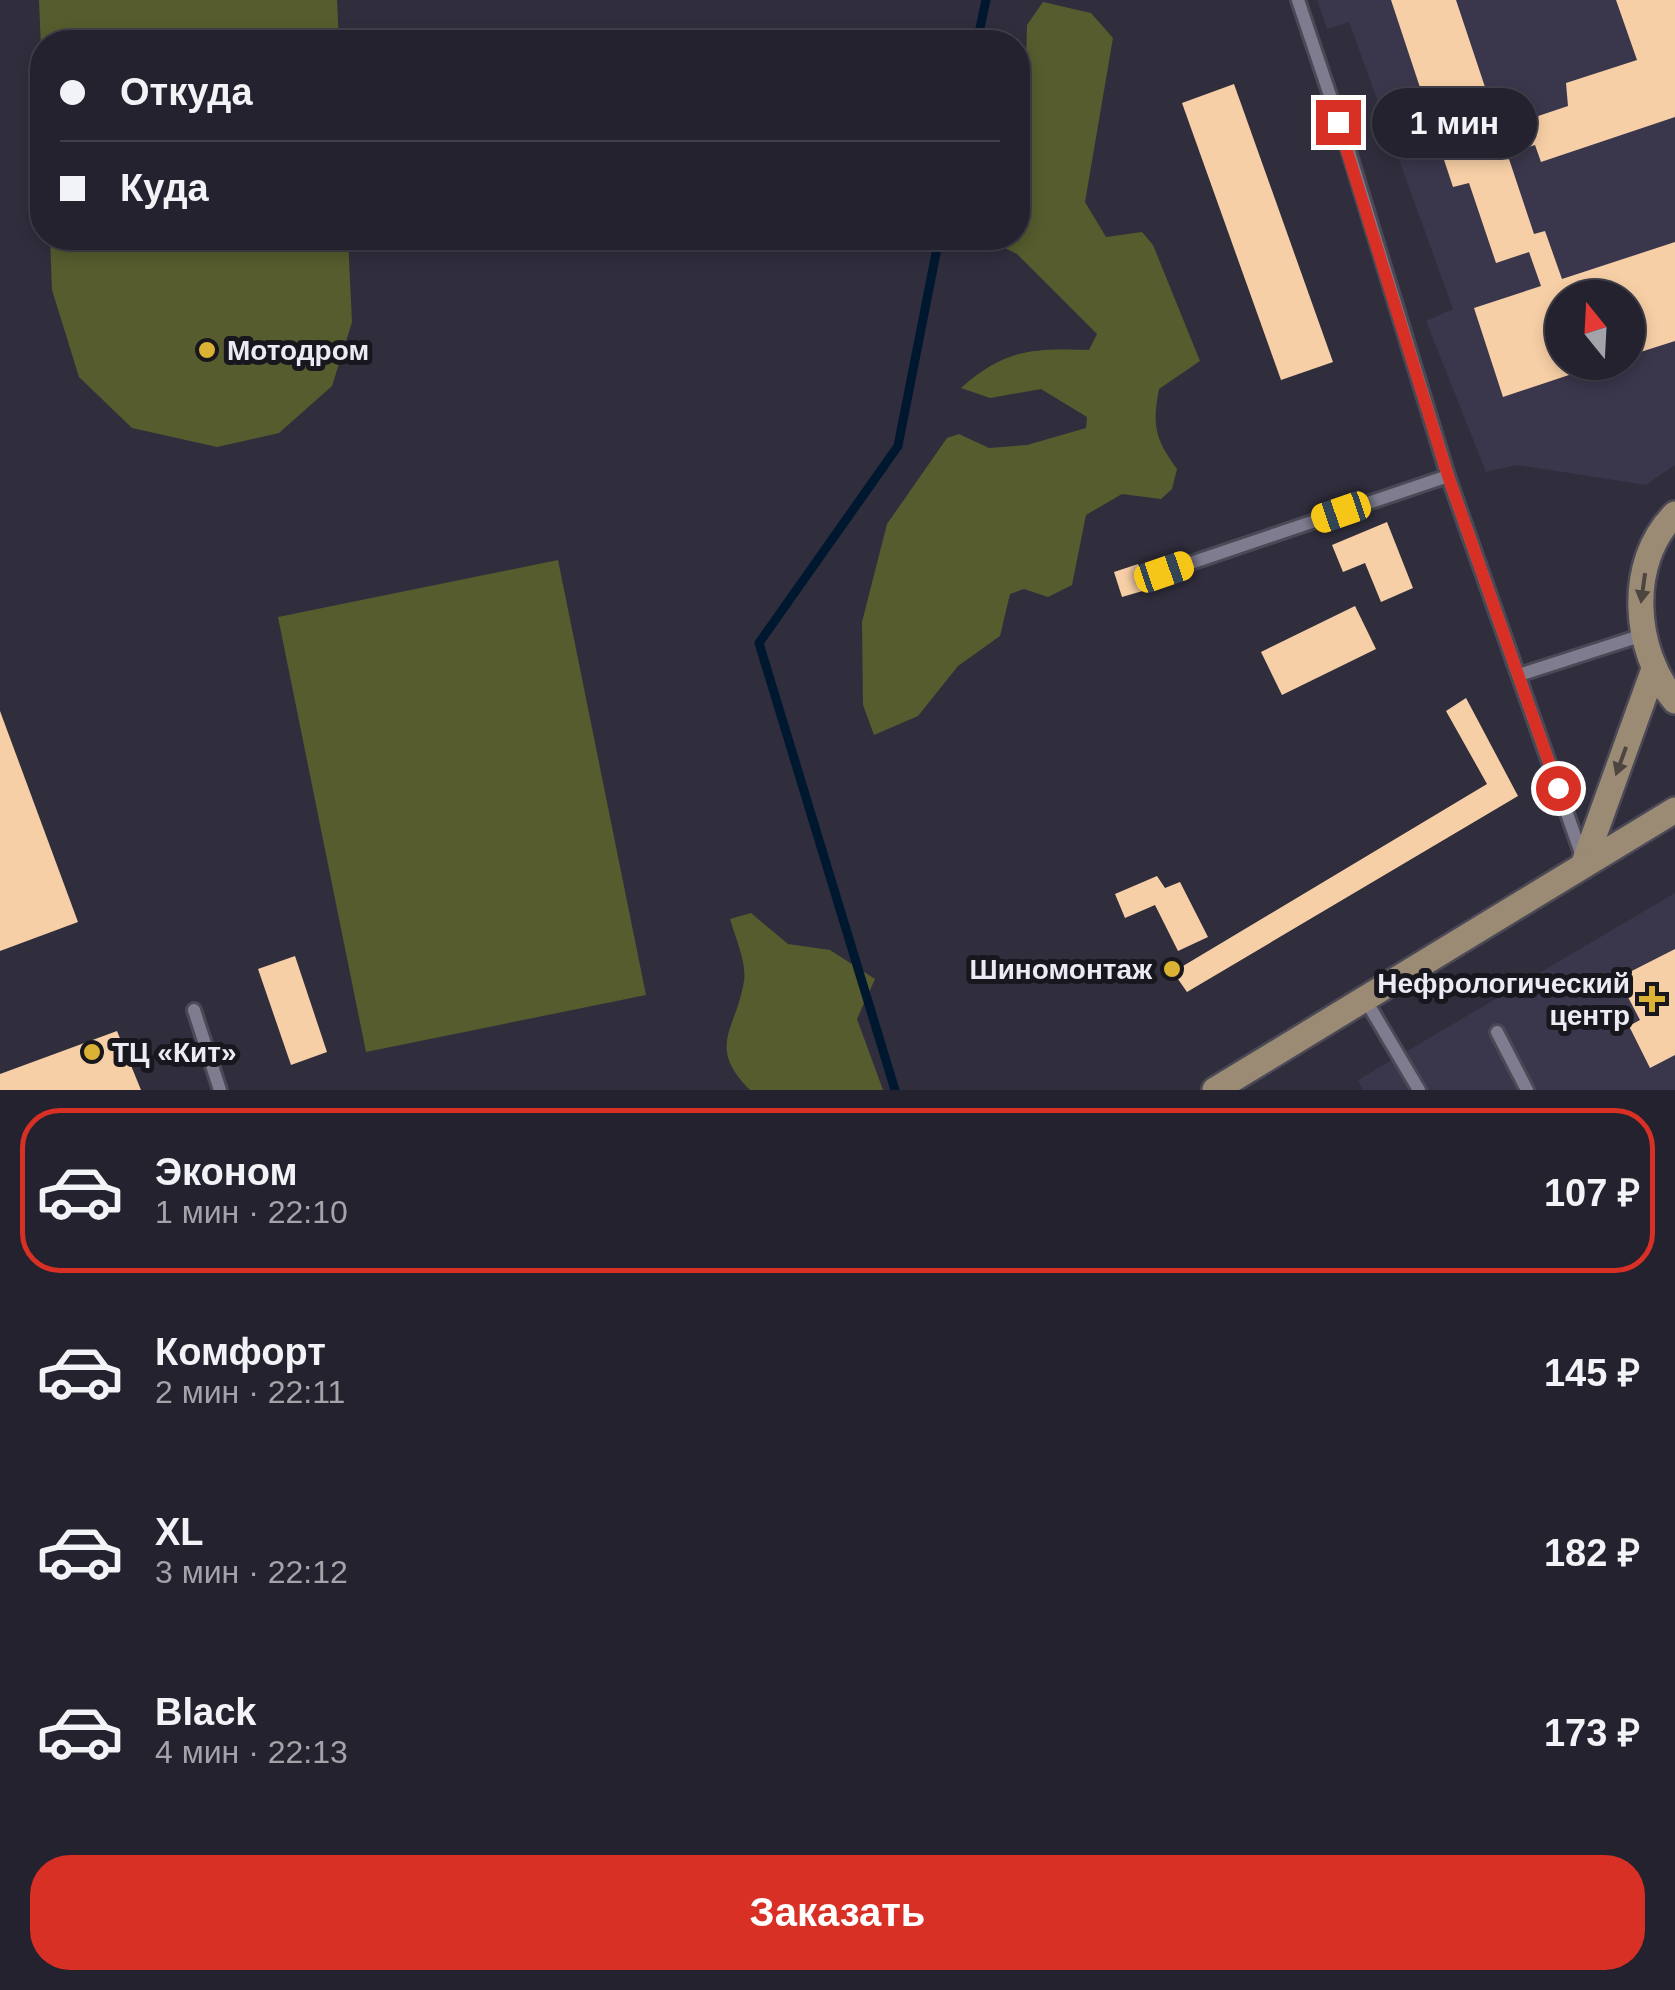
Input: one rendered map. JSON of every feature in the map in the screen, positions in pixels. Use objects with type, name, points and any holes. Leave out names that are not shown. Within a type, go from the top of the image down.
[{"type":"main road","points":[[1675,514],[1650,555],[1640,594],[1642,635],[1654,669],[1675,700]]},
{"type":"main road","points":[[1584,863],[1654,669]]},
{"type":"main road","points":[[1215,1090],[1675,810]]},
{"type":"lane","points":[[1298,0],[1448,476],[1584,863]]},
{"type":"lane","points":[[1164,572],[1448,476]]},
{"type":"lane","points":[[1520,675],[1642,635]]},
{"type":"lane","points":[[1364,999],[1419,1090]]},
{"type":"lane","points":[[194,1010],[220,1090]]},
{"type":"lane","points":[[1497,1032],[1527,1090]]},
{"type":"shaded area","points":[[1317,0],[1675,0],[1675,465],[1646,485],[1517,465],[1486,472],[1426,321],[1453,309],[1349,22],[1327,29]]},
{"type":"shaded area","points":[[1675,893],[1675,1090],[1363,1090],[1358,1080]]},
{"type":"green space","points":[[39,0],[337,0],[338,30],[40,30]]},
{"type":"green space","points":[[1043,2],[1091,13],[1113,38],[1085,202],[1106,237],[1142,232],[1153,245],[1200,361],[1159,389],[1157,431],[1177,469],[1172,489],[1161,499],[1122,494],[1086,515],[1072,585],[1048,597],[1024,589],[1010,594],[1000,636],[958,666],[918,716],[874,735],[863,705],[862,622],[887,524],[947,438],[959,434],[989,448],[1027,445],[1086,428],[1087,417],[1041,389],[990,398],[961,388],[1006,358],[1035,351],[1089,350],[1097,334],[1009,250],[1030,250],[1027,25]]},
{"type":"green space","name":"Мотодром","points":[[50,250],[349,250],[352,322],[332,386],[279,433],[217,447],[132,428],[79,377],[52,290]]},
{"type":"green space","points":[[558,560],[646,995],[366,1052],[278,617]]},
{"type":"green space","points":[[751,913],[788,944],[830,950],[875,979],[857,1019],[883,1090],[750,1090],[737,1074],[729,1061],[727,1037],[744,974],[730,919]]},
{"type":"building","points":[[1391,0],[1456,0],[1534,234],[1545,231],[1562,279],[1675,242],[1675,341],[1645,351],[1645,280],[1545,280],[1545,380],[1554,380],[1503,397],[1474,308],[1541,286],[1529,252],[1496,263],[1469,183],[1453,187]]},
{"type":"building","points":[[1616,0],[1675,0],[1675,117],[1541,162],[1535,145],[1522,149],[1514,124],[1568,106],[1566,83],[1637,60]]},
{"type":"building","points":[[1234,84],[1333,362],[1281,380],[1182,103]]},
{"type":"building","points":[[1387,522],[1413,588],[1381,602],[1365,563],[1343,572],[1332,545]]},
{"type":"building","points":[[1138,564],[1146,590],[1122,597],[1114,572]]},
{"type":"building","points":[[1355,606],[1376,649],[1282,695],[1261,652]]},
{"type":"building","points":[[1466,698],[1518,796],[1187,992],[1173,972],[1487,784],[1446,711]]},
{"type":"building","points":[[0,711],[78,922],[0,951]]},
{"type":"building","points":[[1157,876],[1165,888],[1180,882],[1208,937],[1178,951],[1155,905],[1125,918],[1115,894]]},
{"type":"building","name":"Нефрологический центр","points":[[1675,949],[1675,1055],[1650,1068],[1629,1026],[1640,1020],[1618,978]]},
{"type":"building","points":[[295,956],[327,1052],[291,1065],[258,969]]},
{"type":"building","name":"ТЦ «Кит»","points":[[117,1031],[141,1090],[0,1090],[0,1074]]},
{"type":"waterway","points":[[980,30],[986,0]]},
{"type":"waterway","points":[[895,1090],[759,643],[898,446],[937,250]]},
{"type":"place","name":"Мотодром","points":[[207,350]]},
{"type":"place","name":"Шиномонтаж","points":[[1172,969]]},
{"type":"place","name":"Нефрологический центр","points":[[1652,999]]},
{"type":"place","name":"ТЦ «Кит»","points":[[92,1052]]},
{"type":"route","points":[[1338,122],[1448,476],[1558,788]]}]
